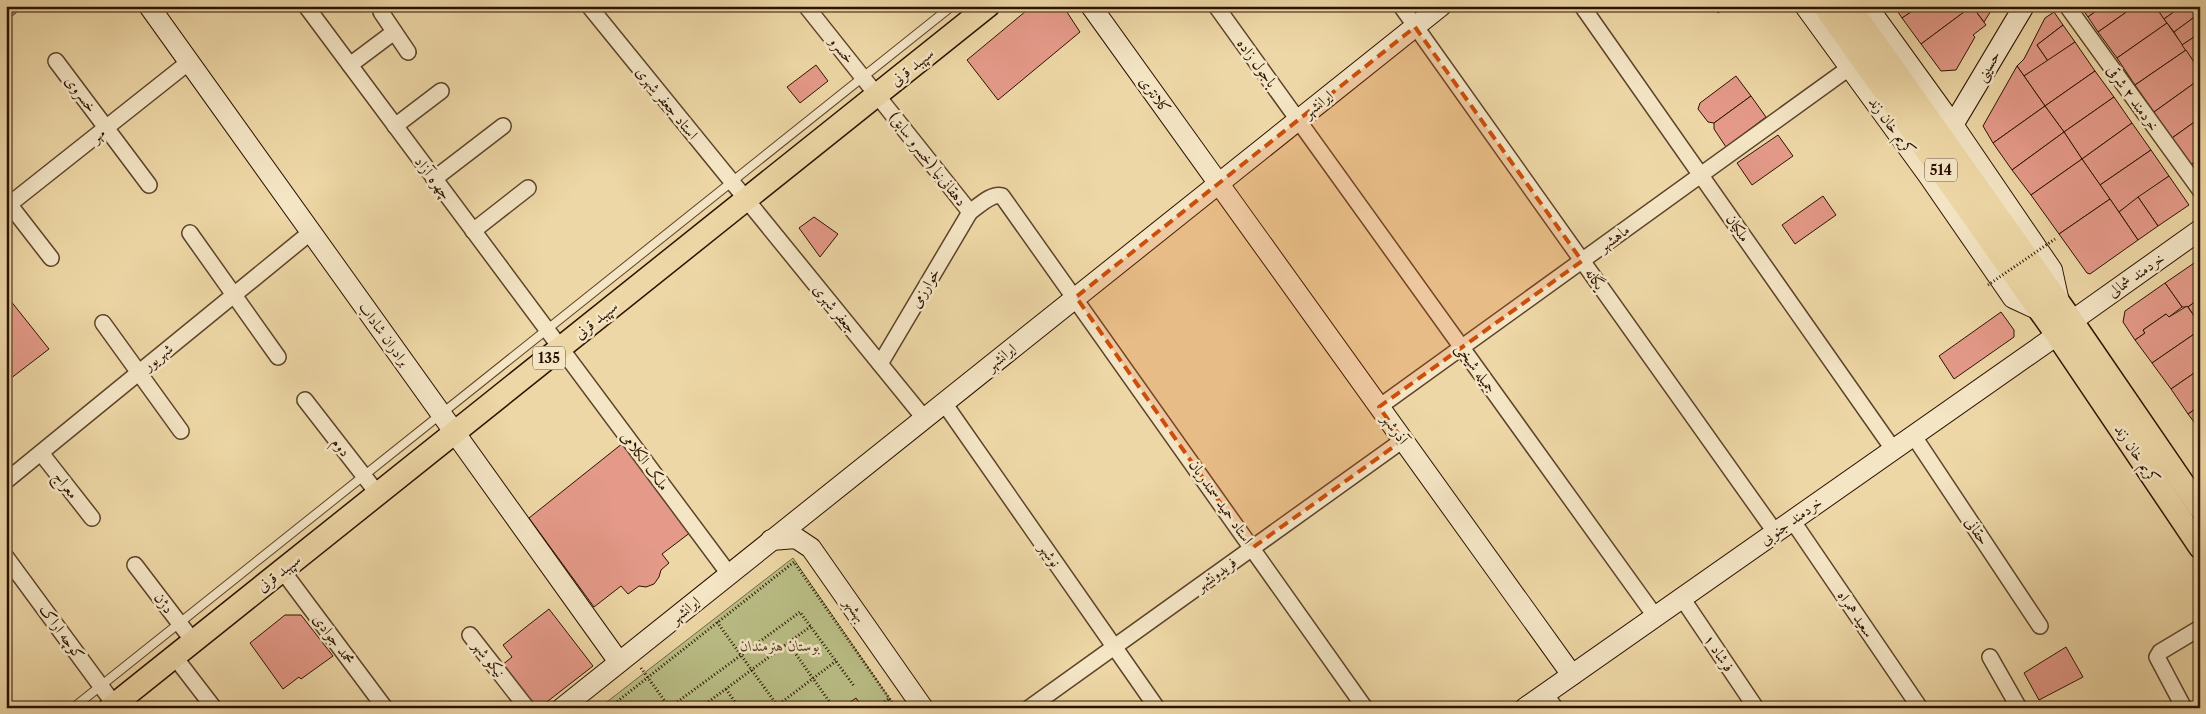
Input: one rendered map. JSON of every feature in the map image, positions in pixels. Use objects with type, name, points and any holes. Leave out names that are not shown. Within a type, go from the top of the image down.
[{"type":"main road","name":"سپهبد قرنی","points":[[114,706],[192,641],[988,6]]},
{"type":"main road","name":"کریم خان زند","points":[[1824,6],[2200,508]]},
{"type":"main road","name":"کریم خان زند","points":[[1849,6],[2057,317],[2200,547]]},
{"type":"street","name":"برادران شاداب","points":[[149,6],[441,414],[625,657]]},
{"type":"street","name":"استاد جعفر شهری","points":[[589,6],[746,200]]},
{"type":"street","name":"خسرو","points":[[806,6],[878,94]]},
{"type":"street","name":"کلانتری","points":[[1091,6],[1218,184]]},
{"type":"street","name":"باجول زاده","points":[[1216,6],[1298,120]]},
{"type":"street","name":"یگانه","points":[[1400,6],[1776,532]]},
{"type":"street","name":"ایرانشهر","points":[[562,708],[1441,6]]},
{"type":"street","name":"ملکیان","points":[[1582,6],[1893,449]]},
{"type":"street","name":"کریم خان زند","points":[[1805,6],[1928,176],[2013,298],[2057,317],[2052,270],[1953,125],[1867,6]]},
{"type":"street","name":"حسینی","points":[[1953,125],[2024,6]]},
{"type":"street","name":"خردمند ۲ شرقی","points":[[2067,6],[2200,190]]},
{"type":"street","name":"چهره آزاد","points":[[310,8],[560,349]]},
{"type":"street","points":[[381,12],[408,52]]},
{"type":"street","points":[[350,65],[394,32]]},
{"type":"street","name":"خسروی","points":[[56,61],[149,185]]},
{"type":"street","name":"مهر","points":[[7,204],[189,62]]},
{"type":"street","name":"ماهشهر","points":[[1379,407],[1850,68]]},
{"type":"street","points":[[395,126],[441,91]]},
{"type":"street","name":"دهقانی‌نیا (خسرو سابق)","points":[[878,94],[970,212],[991,197],[1002,196],[1076,297]]},
{"type":"street","name":"جمیله شیخی","points":[[1298,120],[1655,616]]},
{"type":"street","points":[[434,179],[503,126]]},
{"type":"street","name":"آذرشهر","points":[[1218,184],[1572,675]]},
{"type":"street","points":[[473,231],[528,188]]},
{"type":"street","name":"جعفر شهری","points":[[746,200],[924,418]]},
{"type":"street","points":[[7,204],[51,258]]},
{"type":"street","name":"خوارزمی","points":[[880,364],[970,212]]},
{"type":"street","name":"خردمند شمالی","points":[[2057,317],[2200,230]]},
{"type":"street","name":"شهریور","points":[[6,481],[311,232]]},
{"type":"street","points":[[190,234],[278,357]]},
{"type":"street","name":"استاد حمید سمندریان","points":[[1076,297],[1365,708]]},
{"type":"street","name":"خردمند جنوبی","points":[[1525,708],[1550,701],[1572,675],[1913,435],[2057,317]]},
{"type":"street","points":[[102,324],[181,431]]},
{"type":"street","name":"ملک الکلامی","points":[[560,349],[729,574]]},
{"type":"street","name":"دوم","points":[[305,400],[378,494]]},
{"type":"street","name":"نوشهر","points":[[944,403],[1157,708]]},
{"type":"street","name":"حقانی","points":[[1913,435],[2040,626]]},
{"type":"street","name":"فریدونشهر","points":[[1029,708],[1403,440]]},
{"type":"street","name":"معراج","points":[[41,453],[92,518]]},
{"type":"street","name":"سعید همراه","points":[[1792,520],[1920,708]]},
{"type":"street","name":"بهشهر","points":[[772,540],[796,538],[812,548],[923,708]]},
{"type":"street","name":"کوچه اراک","points":[[6,557],[114,706]]},
{"type":"street","name":"دژن","points":[[135,565],[192,641]]},
{"type":"street","name":"محمد جوادی","points":[[282,570],[385,708]]},
{"type":"street","name":"فرشاد ۱","points":[[1682,598],[1756,708]]},
{"type":"street","points":[[2184,708],[2156,658],[2160,652],[2200,628]]},
{"type":"street","name":"نیکو شهر","points":[[470,634],[527,708]]},
{"type":"street","points":[[174,656],[214,708]]},
{"type":"street","points":[[1990,657],[2019,708]]},
{"type":"lane","points":[[73,708],[952,6]]},
{"type":"path","points":[[1988,285],[2055,239]]},
{"type":"path","points":[[609,708],[794,562],[896,708]]},
{"type":"path","points":[[625,657],[648,677],[669,708],[800,612],[854,686]]},
{"type":"path","points":[[717,622],[776,707],[836,661]]},
{"type":"path","points":[[700,708],[811,626]]},
{"type":"path","points":[[788,643],[831,704]]},
{"type":"path","points":[[726,689],[739,708]]},
{"type":"highlighted area","points":[[1415,27],[1582,261],[1379,407],[1403,440],[1252,548],[1076,297]]},
{"type":"green space","name":"بوستان هنرمندان","points":[[793,558],[896,708],[599,708]]},
{"type":"building","points":[[6,6],[24,6],[6,21]]},
{"type":"building","points":[[1032,6],[1063,6],[1080,32],[998,100],[967,60]]},
{"type":"building","points":[[1713,6],[1728,6],[1718,13]]},
{"type":"building","points":[[1894,6],[1920,6],[1902,18]]},
{"type":"building","points":[[1920,6],[1972,6],[1921,44],[1902,18]]},
{"type":"building","points":[[1972,6],[1986,25],[1973,35],[1975,37],[1956,70],[1941,71],[1921,44]]},
{"type":"building","points":[[1972,6],[1994,6],[1984,22]]},
{"type":"building","points":[[2080,6],[2103,6],[2088,17]]},
{"type":"building","points":[[2103,6],[2135,6],[2098,32],[2088,17]]},
{"type":"building","points":[[2135,6],[2155,6],[2167,23],[2117,58],[2098,32]]},
{"type":"building","points":[[2155,6],[2182,6],[2164,19]]},
{"type":"building","points":[[2182,6],[2200,6],[2200,13],[2174,32],[2164,19]]},
{"type":"building","points":[[2054,12],[2063,25],[2037,45],[2048,61],[2024,76],[2017,66],[2024,59],[2045,18]]},
{"type":"building","points":[[2200,13],[2200,33],[2182,45],[2174,32]]},
{"type":"building","points":[[2167,23],[2186,50],[2135,85],[2117,58]]},
{"type":"building","points":[[2063,25],[2075,42],[2048,61],[2037,45]]},
{"type":"building","points":[[2200,33],[2200,71],[2182,45]]},
{"type":"building","points":[[2075,42],[2095,71],[2045,106],[2024,76]]},
{"type":"building","points":[[2186,50],[2200,71],[2200,79],[2154,112],[2135,85]]},
{"type":"building","points":[[816,65],[828,81],[800,103],[787,87]]},
{"type":"building","points":[[2017,66],[2045,106],[1993,143],[1983,126]]},
{"type":"building","points":[[2095,71],[2114,97],[2064,132],[2045,106]]},
{"type":"building","points":[[1736,76],[1751,96],[1714,123],[1708,122],[1698,109],[1700,103]]},
{"type":"building","points":[[2200,79],[2200,118],[2172,138],[2154,112]]},
{"type":"building","points":[[1751,96],[1766,117],[1726,147],[1714,129],[1714,123]]},
{"type":"building","points":[[2114,97],[2132,123],[2082,159],[2064,132]]},
{"type":"building","points":[[2045,106],[2064,132],[2012,170],[1993,143]]},
{"type":"building","points":[[2200,118],[2200,158],[2191,165],[2172,138]]},
{"type":"building","points":[[2132,123],[2151,150],[2100,185],[2082,159]]},
{"type":"building","points":[[2064,132],[2082,159],[2031,195],[2012,170]]},
{"type":"building","points":[[1778,135],[1793,156],[1752,185],[1737,163]]},
{"type":"building","points":[[2151,150],[2169,176],[2119,212],[2100,185]]},
{"type":"building","points":[[2200,158],[2200,177],[2191,165]]},
{"type":"building","points":[[2082,159],[2110,199],[2059,234],[2031,195]]},
{"type":"building","points":[[2169,176],[2189,205],[2158,226],[2138,197]]},
{"type":"building","points":[[1823,196],[1836,215],[1795,244],[1782,225]]},
{"type":"building","points":[[2138,197],[2158,226],[2138,240],[2119,212]]},
{"type":"building","points":[[2110,199],[2138,240],[2090,274],[2087,273],[2059,234]]},
{"type":"building","points":[[814,217],[838,234],[820,257],[799,228]]},
{"type":"building","points":[[2200,259],[2200,298],[2188,307],[2182,307],[2165,283]]},
{"type":"building","points":[[2165,283],[2182,307],[2169,317],[2166,314],[2143,330],[2145,333],[2135,340],[2123,322],[2125,311]]},
{"type":"building","points":[[6,295],[49,349],[6,382]]},
{"type":"building","points":[[2200,298],[2200,324],[2188,307]]},
{"type":"building","points":[[2187,306],[2200,324],[2200,330],[2152,363],[2135,340],[2145,333],[2143,330],[2166,314],[2169,317]]},
{"type":"building","points":[[2001,312],[2014,330],[2014,337],[1954,379],[1939,356]]},
{"type":"building","points":[[2200,330],[2200,369],[2171,389],[2152,363]]},
{"type":"building","points":[[2200,369],[2200,406],[2188,414],[2171,389]]},
{"type":"building","points":[[2200,406],[2200,430],[2188,414]]},
{"type":"building","points":[[623,443],[691,532],[662,554],[669,563],[661,570],[654,584],[646,587],[639,586],[628,594],[621,586],[594,607],[529,518]]},
{"type":"building","points":[[549,609],[593,666],[539,708],[535,708],[502,665],[512,657],[503,645]]},
{"type":"building","points":[[285,615],[301,615],[333,656],[301,679],[299,677],[283,689],[250,643]]},
{"type":"building","points":[[2066,647],[2083,677],[2039,700],[2024,673]]},
{"type":"building","points":[[856,698],[863,708],[842,708]]}]
